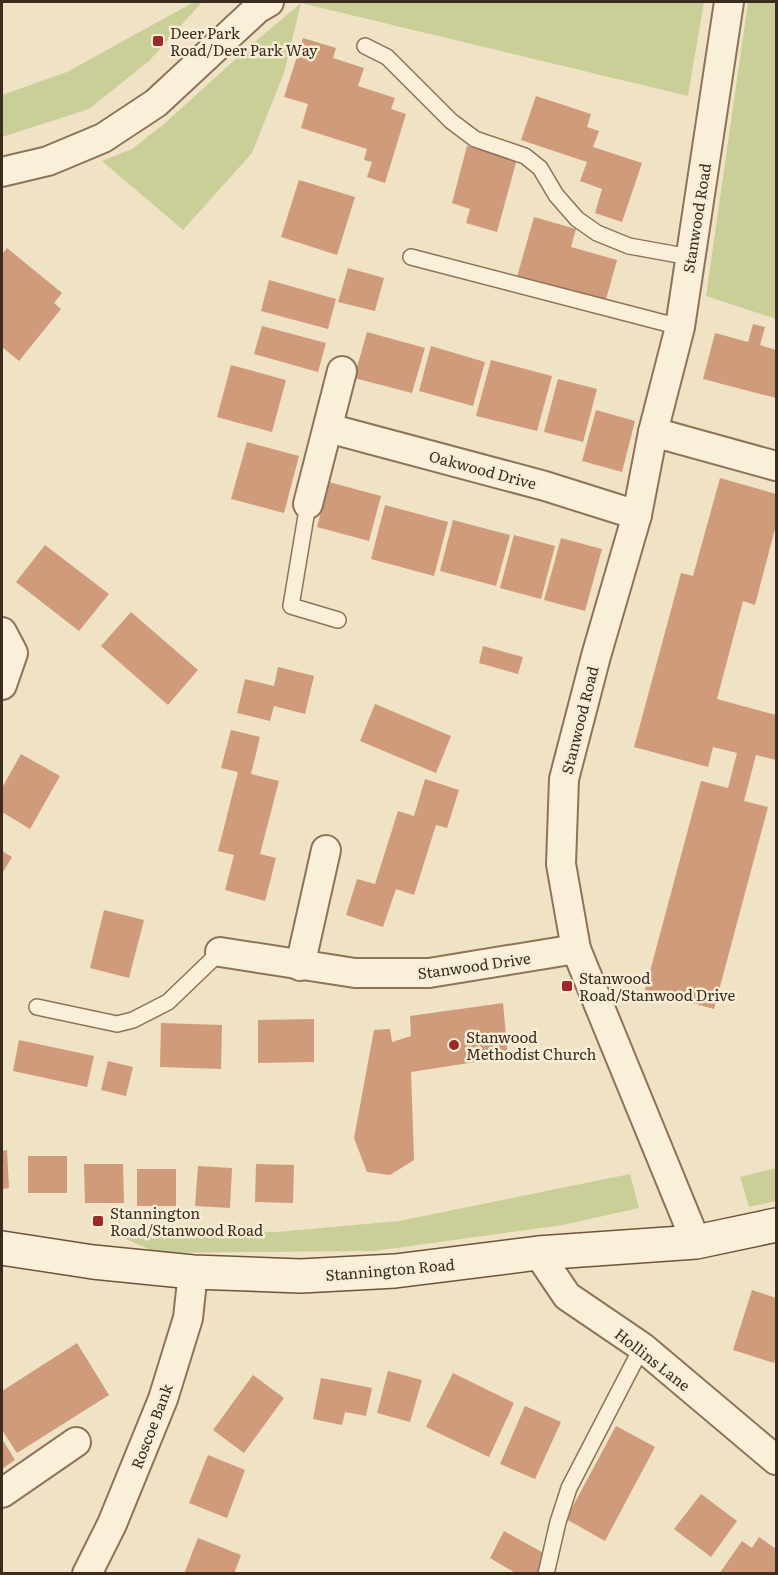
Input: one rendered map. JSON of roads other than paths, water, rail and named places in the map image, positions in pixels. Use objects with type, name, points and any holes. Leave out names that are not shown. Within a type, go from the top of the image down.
[{"type":"main road","name":"Stannington Road","points":[[2,1248],[93,1262],[193,1272],[301,1276],[395,1271],[538,1252],[696,1242],[777,1224]]},
{"type":"street","points":[[2,172],[48,162],[103,138],[156,102],[257,9],[269,2]]},
{"type":"street","name":"Stanwood Road","points":[[696,1242],[576,949],[561,864],[564,779],[596,656],[637,515],[653,432],[680,327],[729,2]]},
{"type":"street","points":[[308,504],[342,371]]},
{"type":"street","name":"Oakwood Drive","points":[[328,428],[545,486],[637,515]]},
{"type":"street","points":[[653,432],[777,466]]},
{"type":"street","points":[[2,685],[8,643]]},
{"type":"street","points":[[300,966],[326,850]]},
{"type":"street","name":"Stanwood Drive","points":[[220,952],[355,973],[429,973],[576,949]]},
{"type":"street","name":"Hollins Lane","points":[[538,1252],[567,1296],[642,1347],[777,1460]]},
{"type":"street","name":"Roscoe Bank","points":[[87,1574],[112,1524],[164,1398],[188,1318],[193,1272]]},
{"type":"street","points":[[2,1493],[75,1442]]},
{"type":"lane","points":[[365,46],[387,57],[451,121],[475,139],[525,156],[540,168],[556,195],[577,219],[597,233],[629,246],[690,257]]},
{"type":"lane","points":[[411,257],[680,327]]},
{"type":"lane","points":[[308,504],[291,606],[338,620]]},
{"type":"lane","points":[[36,1007],[117,1024],[133,1020],[168,1002],[220,952]]},
{"type":"lane","points":[[546,1574],[558,1522],[569,1488],[642,1347]]},
{"type":"place","name":"Deer Park Road/Deer Park Way","points":[[158,41]]},
{"type":"place","name":"Stanwood Road/Stanwood Drive","points":[[567,986]]},
{"type":"place","name":"Stanwood Methodist Church","points":[[454,1045]]},
{"type":"place","name":"Stannington Road/Stanwood Road","points":[[98,1221]]}]
